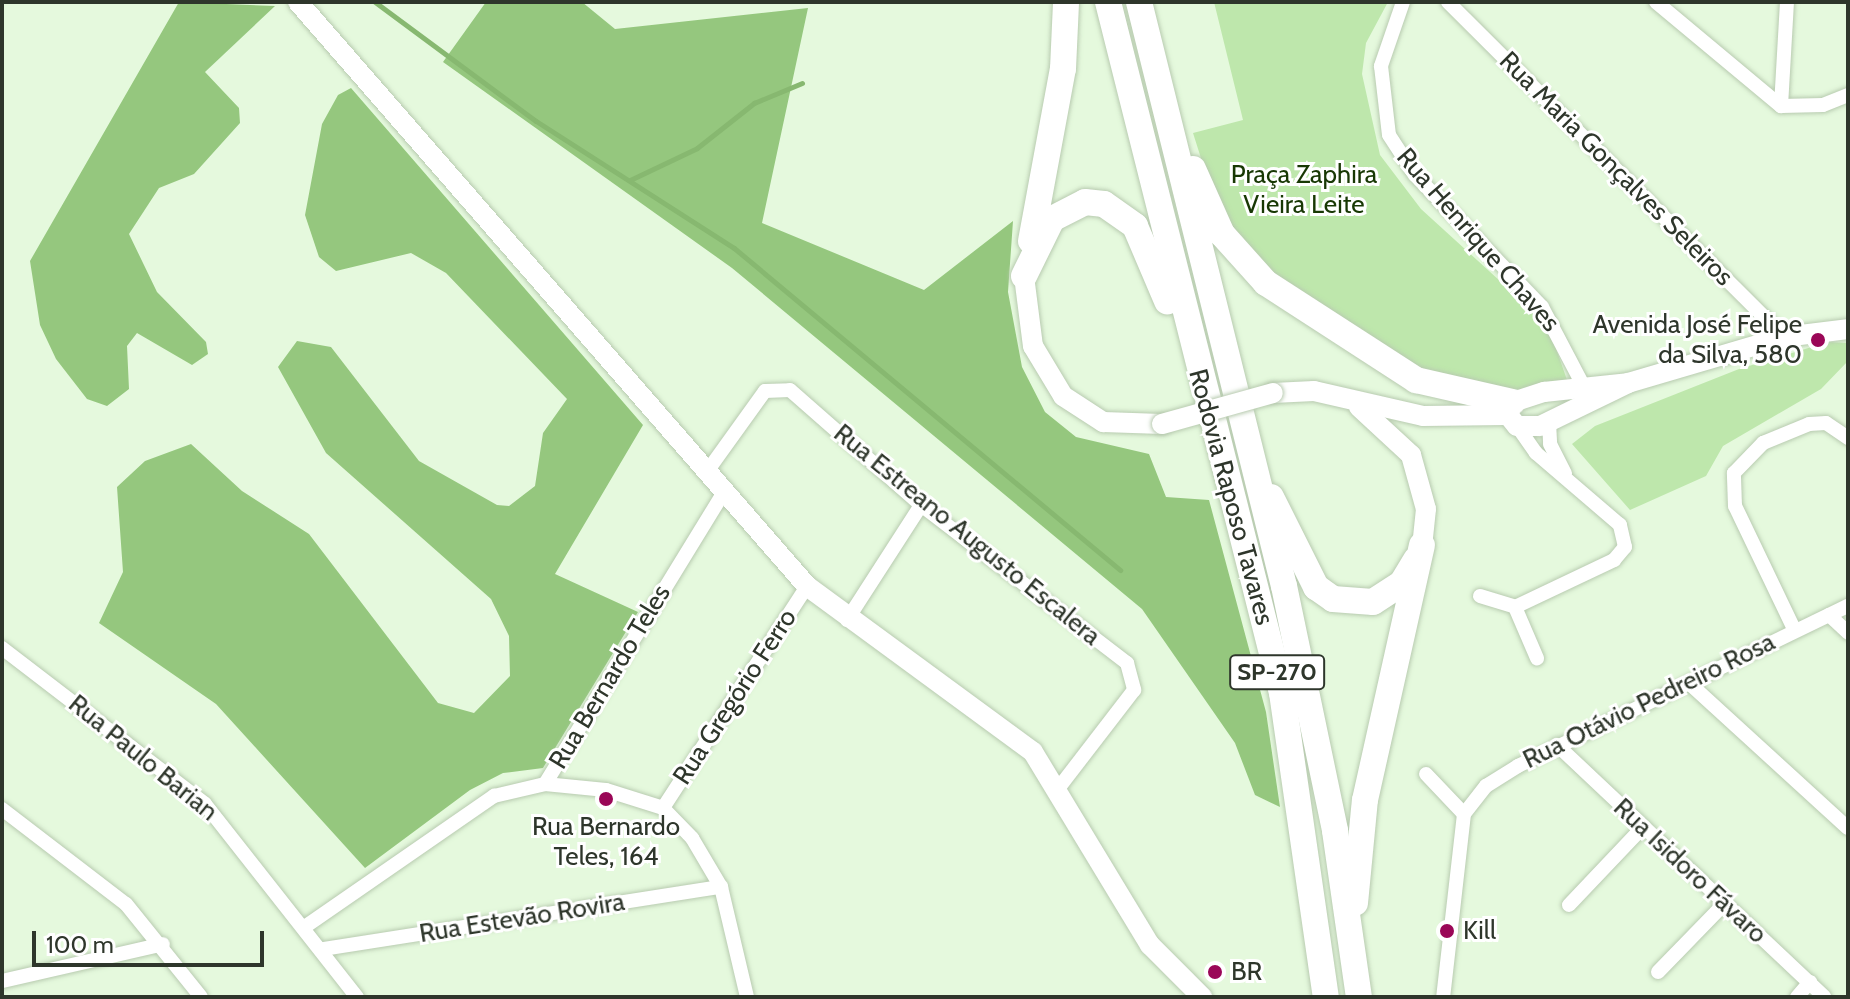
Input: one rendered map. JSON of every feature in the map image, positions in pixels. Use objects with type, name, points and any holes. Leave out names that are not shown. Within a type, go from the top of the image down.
[{"type":"highway","points":[[1024,276],[1059,98],[1066,2]]},
{"type":"highway","name":"Rodovia Raposo Tavares","points":[[1139,2],[1319,747],[1359,997]]},
{"type":"highway","name":"Rodovia Raposo Tavares","points":[[1108,8],[1196,370],[1282,693],[1322,991]]},
{"type":"highway","points":[[1156,71],[1201,191],[1240,259],[1416,380],[1513,414]]},
{"type":"highway","points":[[1024,276],[1052,219],[1068,207],[1085,202],[1121,211],[1135,226],[1196,370]]},
{"type":"highway","points":[[1248,454],[1316,587],[1333,599],[1355,605],[1389,594],[1422,545]]},
{"type":"highway","points":[[1351,938],[1365,800],[1422,545]]},
{"type":"main road","points":[[298,2],[723,494],[807,586],[847,620],[1010,729],[1060,786],[1150,945],[1202,997]]},
{"type":"main road","points":[[1024,276],[1033,346],[1063,396],[1103,422],[1162,424],[1273,393],[1345,399],[1435,417],[1513,414],[1549,422],[1582,409],[1628,383],[1784,337],[1848,329]]},
{"type":"main road","points":[[1513,414],[1583,385],[1628,383]]},
{"type":"main road","points":[[1582,409],[1583,385]]},
{"type":"main road","points":[[1345,399],[1393,432],[1411,455],[1426,509],[1422,545]]},
{"type":"street","name":"Rua Henrique Chaves","points":[[1403,2],[1378,89],[1389,135],[1415,175],[1542,307],[1583,385]]},
{"type":"street","name":"Rua Maria Gonçalves Seleiros","points":[[1448,2],[1784,337]]},
{"type":"street","points":[[1656,2],[1781,106],[1823,105],[1848,95]]},
{"type":"street","points":[[1781,106],[1787,2]]},
{"type":"street","name":"Rua Estreano Augusto Escalera","points":[[706,473],[765,391],[781,387],[921,505],[1134,671],[1134,690],[1060,786]]},
{"type":"street","points":[[1480,596],[1515,607],[1614,560],[1625,547],[1620,525],[1536,453],[1513,414]]},
{"type":"street","points":[[1549,422],[1550,444],[1567,477]]},
{"type":"street","points":[[1794,629],[1735,506],[1734,473],[1763,443],[1809,424],[1826,423],[1848,438]]},
{"type":"street","name":"Rua Bernardo Teles","points":[[306,926],[458,815],[519,786],[545,784],[723,494]]},
{"type":"street","points":[[847,620],[921,505]]},
{"type":"street","name":"Rua Gregório Ferro","points":[[663,808],[807,586]]},
{"type":"street","name":"Rua Otávio Pedreiro Rosa","points":[[1464,814],[1486,786],[1557,745],[1794,629],[1848,606]]},
{"type":"street","points":[[1515,607],[1537,658]]},
{"type":"street","points":[[1829,615],[1848,633]]},
{"type":"street","name":"Rua Paulo Barian","points":[[2,648],[205,804],[306,926],[357,997]]},
{"type":"street","points":[[1689,683],[1848,828]]},
{"type":"street","name":"Rua Isidoro Fávaro","points":[[1557,745],[1824,997]]},
{"type":"street","points":[[1426,774],[1464,814],[1443,997]]},
{"type":"street","points":[[545,784],[606,790],[663,808],[692,838],[721,887],[747,997]]},
{"type":"street","points":[[2,809],[126,904],[163,944],[201,997]]},
{"type":"street","points":[[1569,905],[1643,827]]},
{"type":"street","name":"Rua Estevão Rovira","points":[[323,949],[721,887]]},
{"type":"street","points":[[1658,972],[1725,903]]},
{"type":"street","points":[[2,981],[163,944]]},
{"type":"street","points":[[1797,997],[1810,982]]},
{"type":"green space","points":[[179,2],[275,6],[205,72],[239,108],[240,123],[194,174],[159,188],[129,234],[157,292],[206,342],[208,354],[192,365],[137,333],[127,346],[129,389],[107,406],[87,399],[56,359],[40,325],[30,261]]},
{"type":"green space","points":[[486,2],[582,2],[615,29],[808,8],[762,223],[924,290],[1013,221],[1008,292],[1022,367],[1045,412],[1076,437],[1149,454],[1166,497],[1209,500],[1266,712],[1280,807],[1255,795],[1235,743],[1142,609],[732,268],[443,62]]},
{"type":"green space","name":"Praça Zaphira Vieira Leite","points":[[1214,2],[1388,2],[1366,43],[1362,74],[1380,155],[1421,209],[1533,311],[1551,334],[1567,380],[1510,396],[1418,378],[1251,260],[1212,193],[1193,133],[1243,120]]},
{"type":"green space","points":[[351,88],[643,425],[555,574],[638,612],[543,768],[503,773],[470,790],[365,868],[216,704],[99,623],[123,572],[117,487],[145,461],[191,444],[242,491],[309,534],[438,703],[474,713],[510,676],[509,636],[491,599],[326,453],[278,367],[297,341],[331,347],[419,461],[497,505],[509,506],[535,486],[543,433],[567,399],[446,273],[411,253],[336,271],[319,257],[305,215],[322,124],[338,95]]},
{"type":"green space","points":[[1828,342],[1848,343],[1848,361],[1821,389],[1723,446],[1706,476],[1630,510],[1572,444],[1595,426],[1739,369]]},
{"type":"waterway","points":[[375,2],[536,121],[734,248],[1120,570]]},
{"type":"waterway","points":[[630,180],[697,148],[754,103],[802,83]]},
{"type":"place","name":"Avenida José Felipe da Silva, 580","points":[[1818,340]]},
{"type":"place","name":"Rua Bernardo Teles, 164","points":[[606,799]]},
{"type":"place","name":"Kill","points":[[1447,931]]},
{"type":"place","name":"BR","points":[[1215,972]]}]
